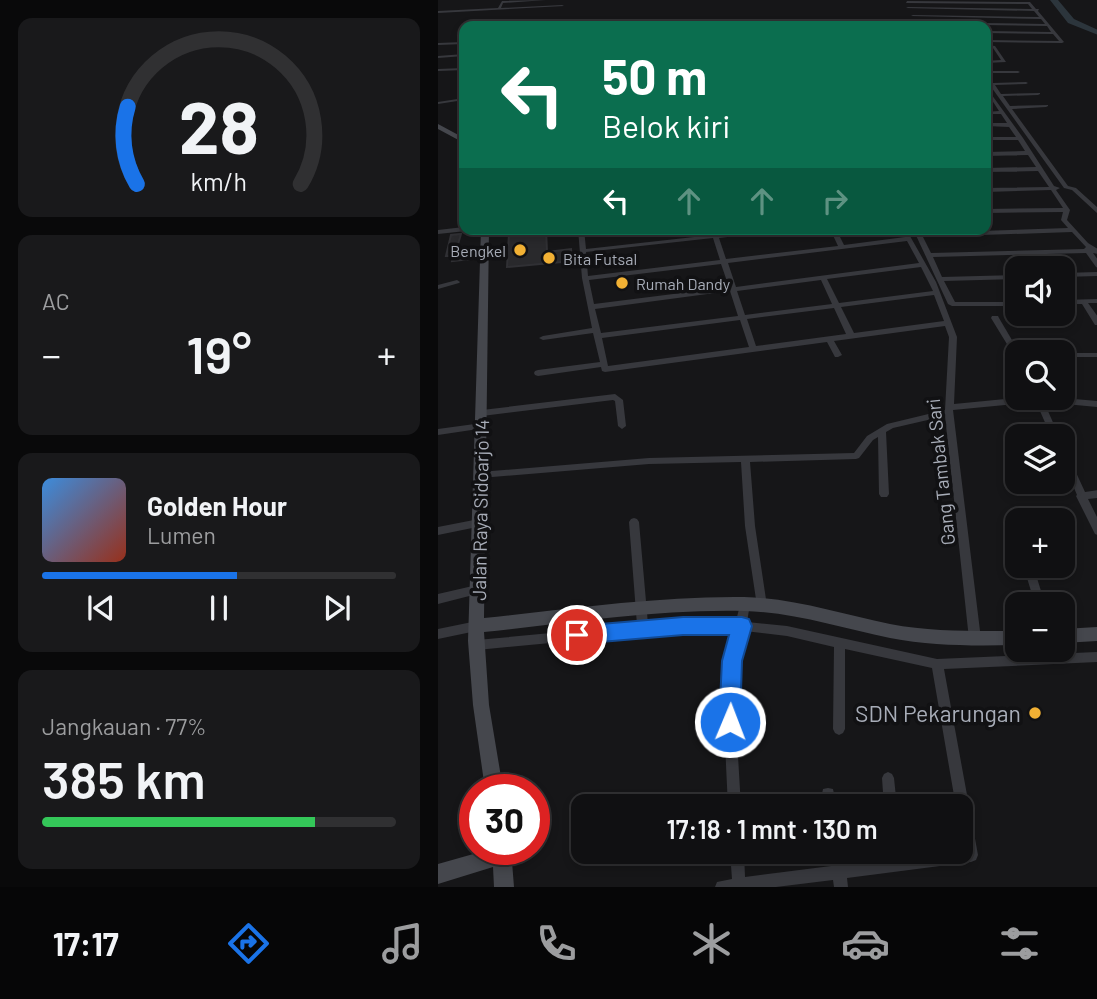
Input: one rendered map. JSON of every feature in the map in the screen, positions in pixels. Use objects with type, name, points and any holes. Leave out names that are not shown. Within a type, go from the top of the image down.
[{"type":"main road","points":[[438,126],[459,138]]},
{"type":"main road","name":"Jalan Raya Sidoarjo 14","points":[[485,235],[477,636],[481,705],[492,774]]},
{"type":"main road","points":[[477,636],[642,619],[744,616],[762,606],[803,611],[913,635],[1005,638]]},
{"type":"main road","points":[[1075,635],[1098,634]]},
{"type":"main road","points":[[438,874],[464,865]]},
{"type":"main road","points":[[503,865],[504,887]]},
{"type":"street","points":[[499,9],[502,2],[544,0]]},
{"type":"street","points":[[944,1],[953,21]]},
{"type":"street","points":[[907,2],[1029,2],[1062,42],[991,41]]},
{"type":"street","points":[[438,12],[562,6]]},
{"type":"street","points":[[908,8],[1038,10]]},
{"type":"street","points":[[958,9],[963,16]]},
{"type":"street","points":[[474,19],[475,10]]},
{"type":"street","points":[[913,16],[1043,18]]},
{"type":"street","points":[[991,25],[1048,25]]},
{"type":"street","points":[[991,32],[1055,33]]},
{"type":"street","points":[[438,44],[459,43]]},
{"type":"street","points":[[991,47],[1005,60],[991,61]]},
{"type":"street","points":[[438,57],[459,55]]},
{"type":"street","points":[[438,64],[451,64]]},
{"type":"street","points":[[438,70],[457,69],[454,77]]},
{"type":"street","points":[[991,74],[1018,72]]},
{"type":"street","points":[[991,87],[1026,83]]},
{"type":"street","points":[[991,90],[999,95],[1066,187]]},
{"type":"street","points":[[991,94],[1067,210],[1064,220],[1098,266]]},
{"type":"street","points":[[999,95],[1038,94]]},
{"type":"street","points":[[438,103],[459,100]]},
{"type":"street","points":[[1009,108],[1046,106]]},
{"type":"street","points":[[991,113],[1002,112]]},
{"type":"street","points":[[991,125],[1010,125]]},
{"type":"street","points":[[991,139],[1020,138]]},
{"type":"street","points":[[991,154],[1030,153]]},
{"type":"street","points":[[991,170],[1041,169]]},
{"type":"street","points":[[991,190],[1066,187],[1074,189],[1098,212]]},
{"type":"street","points":[[991,211],[1067,210]]},
{"type":"street","points":[[438,232],[459,230]]},
{"type":"street","points":[[991,231],[1073,230]]},
{"type":"street","points":[[581,235],[585,278],[602,364],[608,369],[949,323]]},
{"type":"street","points":[[582,251],[699,235]]},
{"type":"street","points":[[715,235],[753,349]]},
{"type":"street","points":[[836,235],[842,247]]},
{"type":"street","name":"Gang Tambak Sari","points":[[906,235],[937,293],[954,344],[950,409],[975,639]]},
{"type":"street","points":[[919,235],[954,305],[1005,304]]},
{"type":"street","points":[[585,278],[908,239]]},
{"type":"street","points":[[929,255],[1087,248],[1097,251]]},
{"type":"street","points":[[591,307],[923,265]]},
{"type":"street","points":[[1075,275],[1098,274]]},
{"type":"street","points":[[823,277],[851,336]]},
{"type":"street","points":[[942,279],[1005,277]]},
{"type":"street","points":[[438,288],[457,282]]},
{"type":"street","points":[[543,338],[937,293]]},
{"type":"street","points":[[1075,302],[1098,301]]},
{"type":"street","points":[[1084,302],[1098,323]]},
{"type":"street","points":[[995,318],[1008,340]]},
{"type":"street","points":[[829,339],[838,355]]},
{"type":"street","points":[[1075,355],[1098,355]]},
{"type":"street","points":[[538,373],[602,364]]},
{"type":"street","points":[[438,432],[482,419],[615,397],[618,400],[622,426]]},
{"type":"street","points":[[480,475],[638,462],[856,456],[870,438],[899,422],[950,409],[1005,402]]},
{"type":"street","points":[[1075,402],[1098,404]]},
{"type":"street","points":[[882,431],[884,494]]},
{"type":"street","points":[[745,458],[750,526],[762,606]]},
{"type":"street","points":[[1075,482],[1098,531]]},
{"type":"street","points":[[1081,496],[1098,494]]},
{"type":"street","points":[[634,522],[642,619]]},
{"type":"street","points":[[438,531],[479,523]]},
{"type":"street","points":[[438,599],[477,590]]},
{"type":"street","points":[[734,794],[730,680],[744,616],[787,631],[937,664],[1098,657]]},
{"type":"street","points":[[438,635],[477,636]]},
{"type":"street","points":[[839,729],[840,642]]},
{"type":"street","points":[[937,664],[961,794]]},
{"type":"street","points":[[888,778],[890,794]]},
{"type":"street","points":[[738,864],[739,884]]},
{"type":"street","points":[[837,864],[841,887]]},
{"type":"street","points":[[722,887],[870,864]]},
{"type":"building","points":[[451,235],[461,235],[456,251],[472,250],[470,259],[452,261],[453,256],[446,256]]},
{"type":"building","points":[[509,235],[546,235],[547,252],[571,249],[572,261],[507,267]]},
{"type":"waterway","points":[[1054,0],[1071,21],[1098,33]]},
{"type":"place","name":"Bengkel","points":[[520,250]]},
{"type":"place","name":"Bita Futsal","points":[[549,258]]},
{"type":"place","name":"Rumah Dandy","points":[[622,283]]},
{"type":"place","name":"SDN Pekarungan","points":[[1035,713]]},
{"type":"route","points":[[577,635],[699,625],[742,626],[732,661],[730,722]]}]
